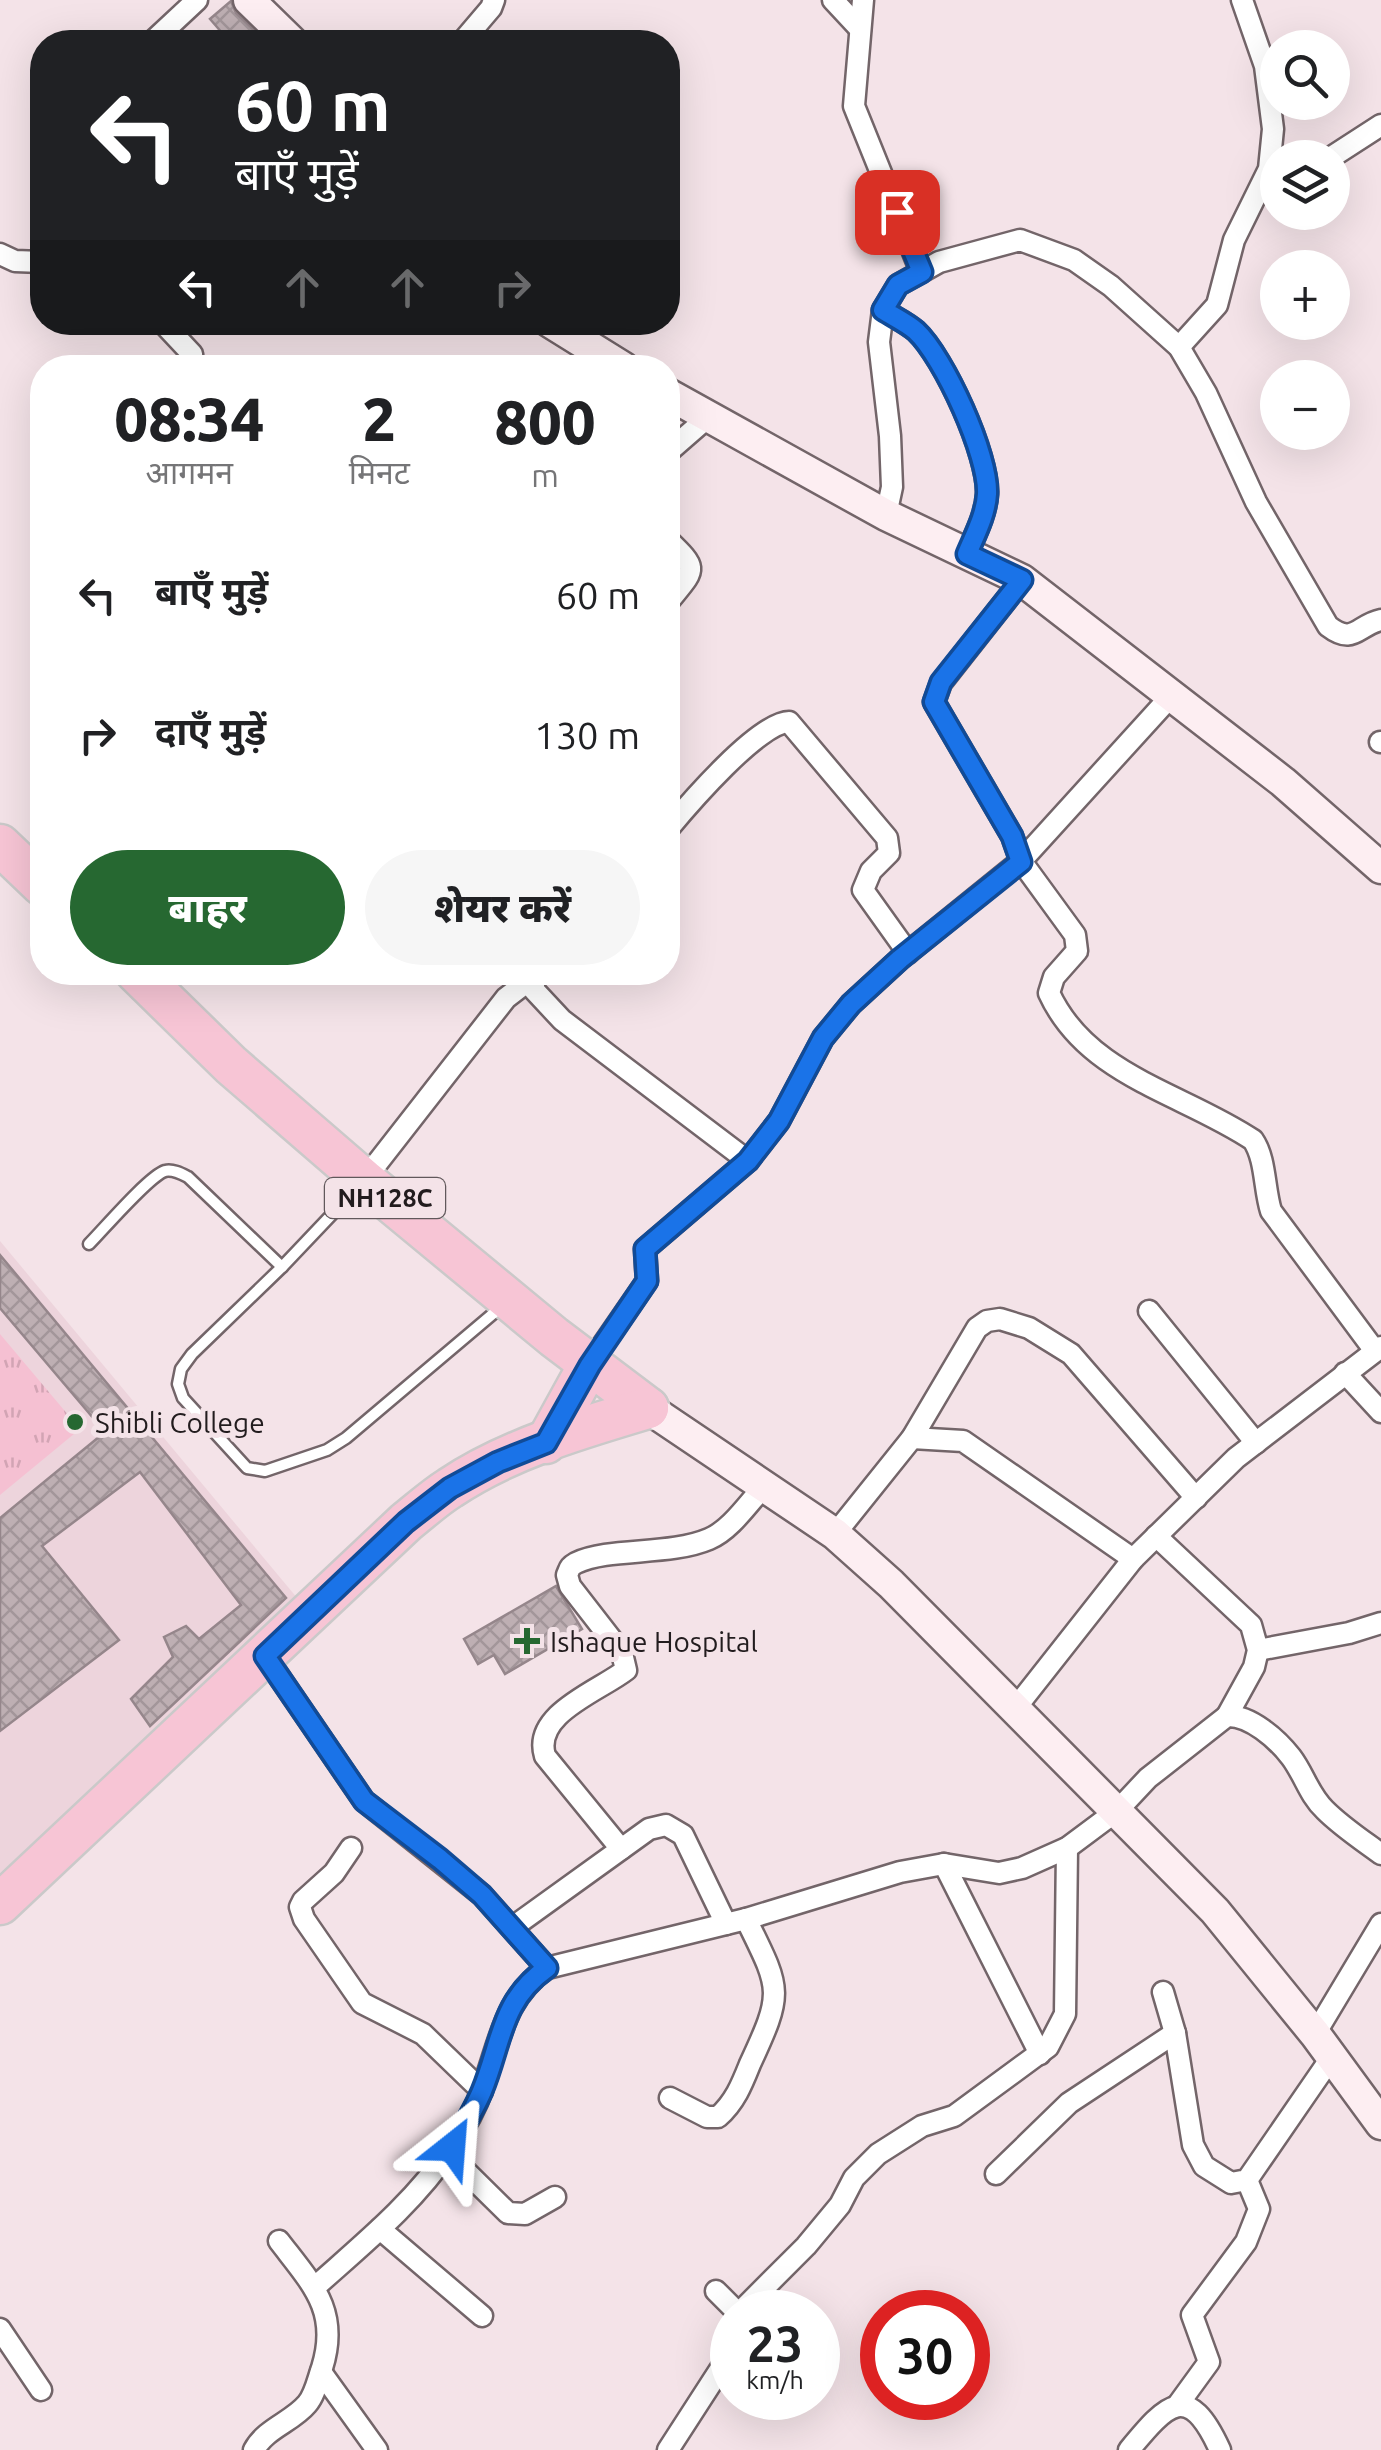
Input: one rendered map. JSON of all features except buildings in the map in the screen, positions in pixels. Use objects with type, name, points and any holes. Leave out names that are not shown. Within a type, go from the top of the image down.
[{"type":"highway","points":[[0,846],[30,874]]},
{"type":"highway","name":"NH128C","points":[[149,985],[231,1065],[364,1180],[648,1408]]},
{"type":"highway","points":[[546,1443],[590,1365]]},
{"type":"highway","points":[[0,1904],[406,1522],[450,1488],[498,1462],[648,1408]]},
{"type":"street","points":[[165,30],[197,0]]},
{"type":"street","points":[[472,30],[494,0]]},
{"type":"street","points":[[833,0],[860,29]]},
{"type":"street","points":[[863,0],[854,106],[922,272]]},
{"type":"street","points":[[1242,0],[1265,66],[1274,140]]},
{"type":"street","points":[[260,3],[282,30]]},
{"type":"street","points":[[1350,145],[1381,126]]},
{"type":"street","points":[[1179,347],[1216,306],[1234,240],[1260,193]]},
{"type":"street","points":[[886,516],[892,487],[879,342],[883,310],[898,285],[939,262],[1020,240],[1074,260],[1111,286],[1179,347],[1206,394],[1256,502],[1318,613],[1339,634],[1350,636],[1381,620]]},
{"type":"street","points":[[0,254],[15,261],[30,262]]},
{"type":"street","points":[[883,310],[916,330],[937,358],[977,440],[987,495],[967,554]]},
{"type":"street","points":[[174,335],[192,355]]},
{"type":"street","points":[[570,335],[601,355]]},
{"type":"street","points":[[680,401],[886,516],[1022,580],[1283,782],[1381,868]]},
{"type":"street","points":[[680,442],[707,418]]},
{"type":"street","points":[[680,551],[691,564],[680,586]]},
{"type":"street","points":[[1014,1710],[1133,1559],[1156,1536],[1256,1443],[1378,1350],[1272,1211],[1265,1192],[1260,1152],[1253,1140],[1119,1070],[1095,1053],[1055,1006],[1050,986],[1077,951],[1075,934],[1021,862],[1012,836],[934,702],[941,682],[1022,580]]},
{"type":"street","points":[[590,1365],[647,1281],[645,1249],[748,1161],[779,1121],[823,1038],[851,1004],[1021,862],[1172,695]]},
{"type":"street","points":[[680,815],[710,779],[774,726],[789,722],[886,838],[889,853],[871,871],[863,890],[908,953]]},
{"type":"street","points":[[364,1180],[519,985]]},
{"type":"street","points":[[534,985],[562,1020],[748,1161]]},
{"type":"street","points":[[1150,1311],[1256,1443]]},
{"type":"street","points":[[835,1534],[912,1438],[976,1328],[1000,1319],[1029,1328],[1071,1354],[1196,1498]]},
{"type":"street","points":[[1346,1373],[1381,1412]]},
{"type":"street","points":[[648,1408],[766,1484],[835,1534],[891,1584],[1215,1911],[1381,2124]]},
{"type":"street","points":[[912,1438],[962,1442],[1133,1559]]},
{"type":"street","points":[[621,1849],[544,1756],[542,1747],[547,1728],[558,1716],[626,1670],[622,1653],[570,1586],[566,1575],[577,1562],[653,1552],[708,1539],[721,1533],[766,1484]]},
{"type":"street","points":[[315,2287],[380,2229],[447,2153],[482,2091],[501,2029],[517,1998],[525,1984],[547,1968],[736,1922],[900,1872],[944,1864],[1000,1873],[1022,1868],[1067,1848],[1118,1810],[1148,1778],[1227,1716],[1254,1667],[1258,1650],[1251,1624],[1156,1536]]},
{"type":"street","points":[[1258,1650],[1348,1634],[1381,1623]]},
{"type":"street","points":[[265,1656],[364,1801],[440,1859],[513,1927],[547,1968]]},
{"type":"street","points":[[1227,1716],[1238,1716],[1255,1725],[1279,1746],[1291,1757],[1312,1796],[1326,1812],[1381,1854]]},
{"type":"street","points":[[513,1927],[656,1826],[666,1825],[683,1836],[736,1922],[771,1969],[774,2011],[728,2109],[707,2117],[670,2098]]},
{"type":"street","points":[[351,1848],[334,1873],[303,1901],[300,1907],[304,1919],[362,2002],[422,2034],[482,2091]]},
{"type":"street","points":[[761,2290],[806,2246],[840,2205],[854,2178],[878,2154],[922,2126],[954,2116],[1048,2047],[1065,2014],[1067,1848]]},
{"type":"street","points":[[944,1864],[1040,2054]]},
{"type":"street","points":[[1163,1992],[1175,2032],[1193,2145],[1218,2178],[1231,2184],[1247,2180],[1323,2046],[1381,1924]]},
{"type":"street","points":[[996,2174],[1068,2103],[1175,2032]]},
{"type":"street","points":[[447,2153],[508,2213],[525,2214],[555,2197]]},
{"type":"street","points":[[1177,2406],[1209,2362],[1192,2316],[1246,2242],[1259,2210],[1247,2180]]},
{"type":"street","points":[[380,2229],[482,2316]]},
{"type":"street","points":[[254,2450],[266,2435],[306,2406],[330,2344],[329,2323],[315,2287],[279,2242]]},
{"type":"street","points":[[0,2329],[42,2390]]},
{"type":"street","points":[[320,2372],[378,2450]]},
{"type":"street","points":[[668,2450],[710,2385]]},
{"type":"street","points":[[1129,2450],[1158,2414],[1177,2406],[1200,2414],[1220,2450]]},
{"type":"lane","points":[[89,1244],[152,1180],[166,1171],[177,1172],[282,1267]]},
{"type":"lane","points":[[364,1180],[180,1369],[178,1384],[183,1398],[247,1468],[265,1471],[327,1450],[346,1438],[509,1300]]},
{"type":"shaded area","name":"Shibli College","points":[[0,1241],[298,1599],[0,1873]]},
{"type":"green space","points":[[0,1334],[80,1429],[0,1495]]},
{"type":"place","name":"Shibli College","points":[[75,1422]]},
{"type":"place","name":"Ishaque Hospital","points":[[527,1641]]},
{"type":"route","points":[[452,2147],[482,2091],[501,2029],[525,1984],[547,1968],[482,1895],[364,1801],[265,1656],[406,1522],[450,1488],[498,1462],[546,1443],[590,1365],[647,1281],[645,1249],[653,1239],[669,1231],[748,1161],[779,1121],[823,1038],[851,1004],[900,959],[1021,862],[1012,836],[934,702],[941,682],[1022,580],[967,554],[987,495],[977,440],[937,358],[916,330],[883,310],[898,285],[922,272],[897,212]]}]
